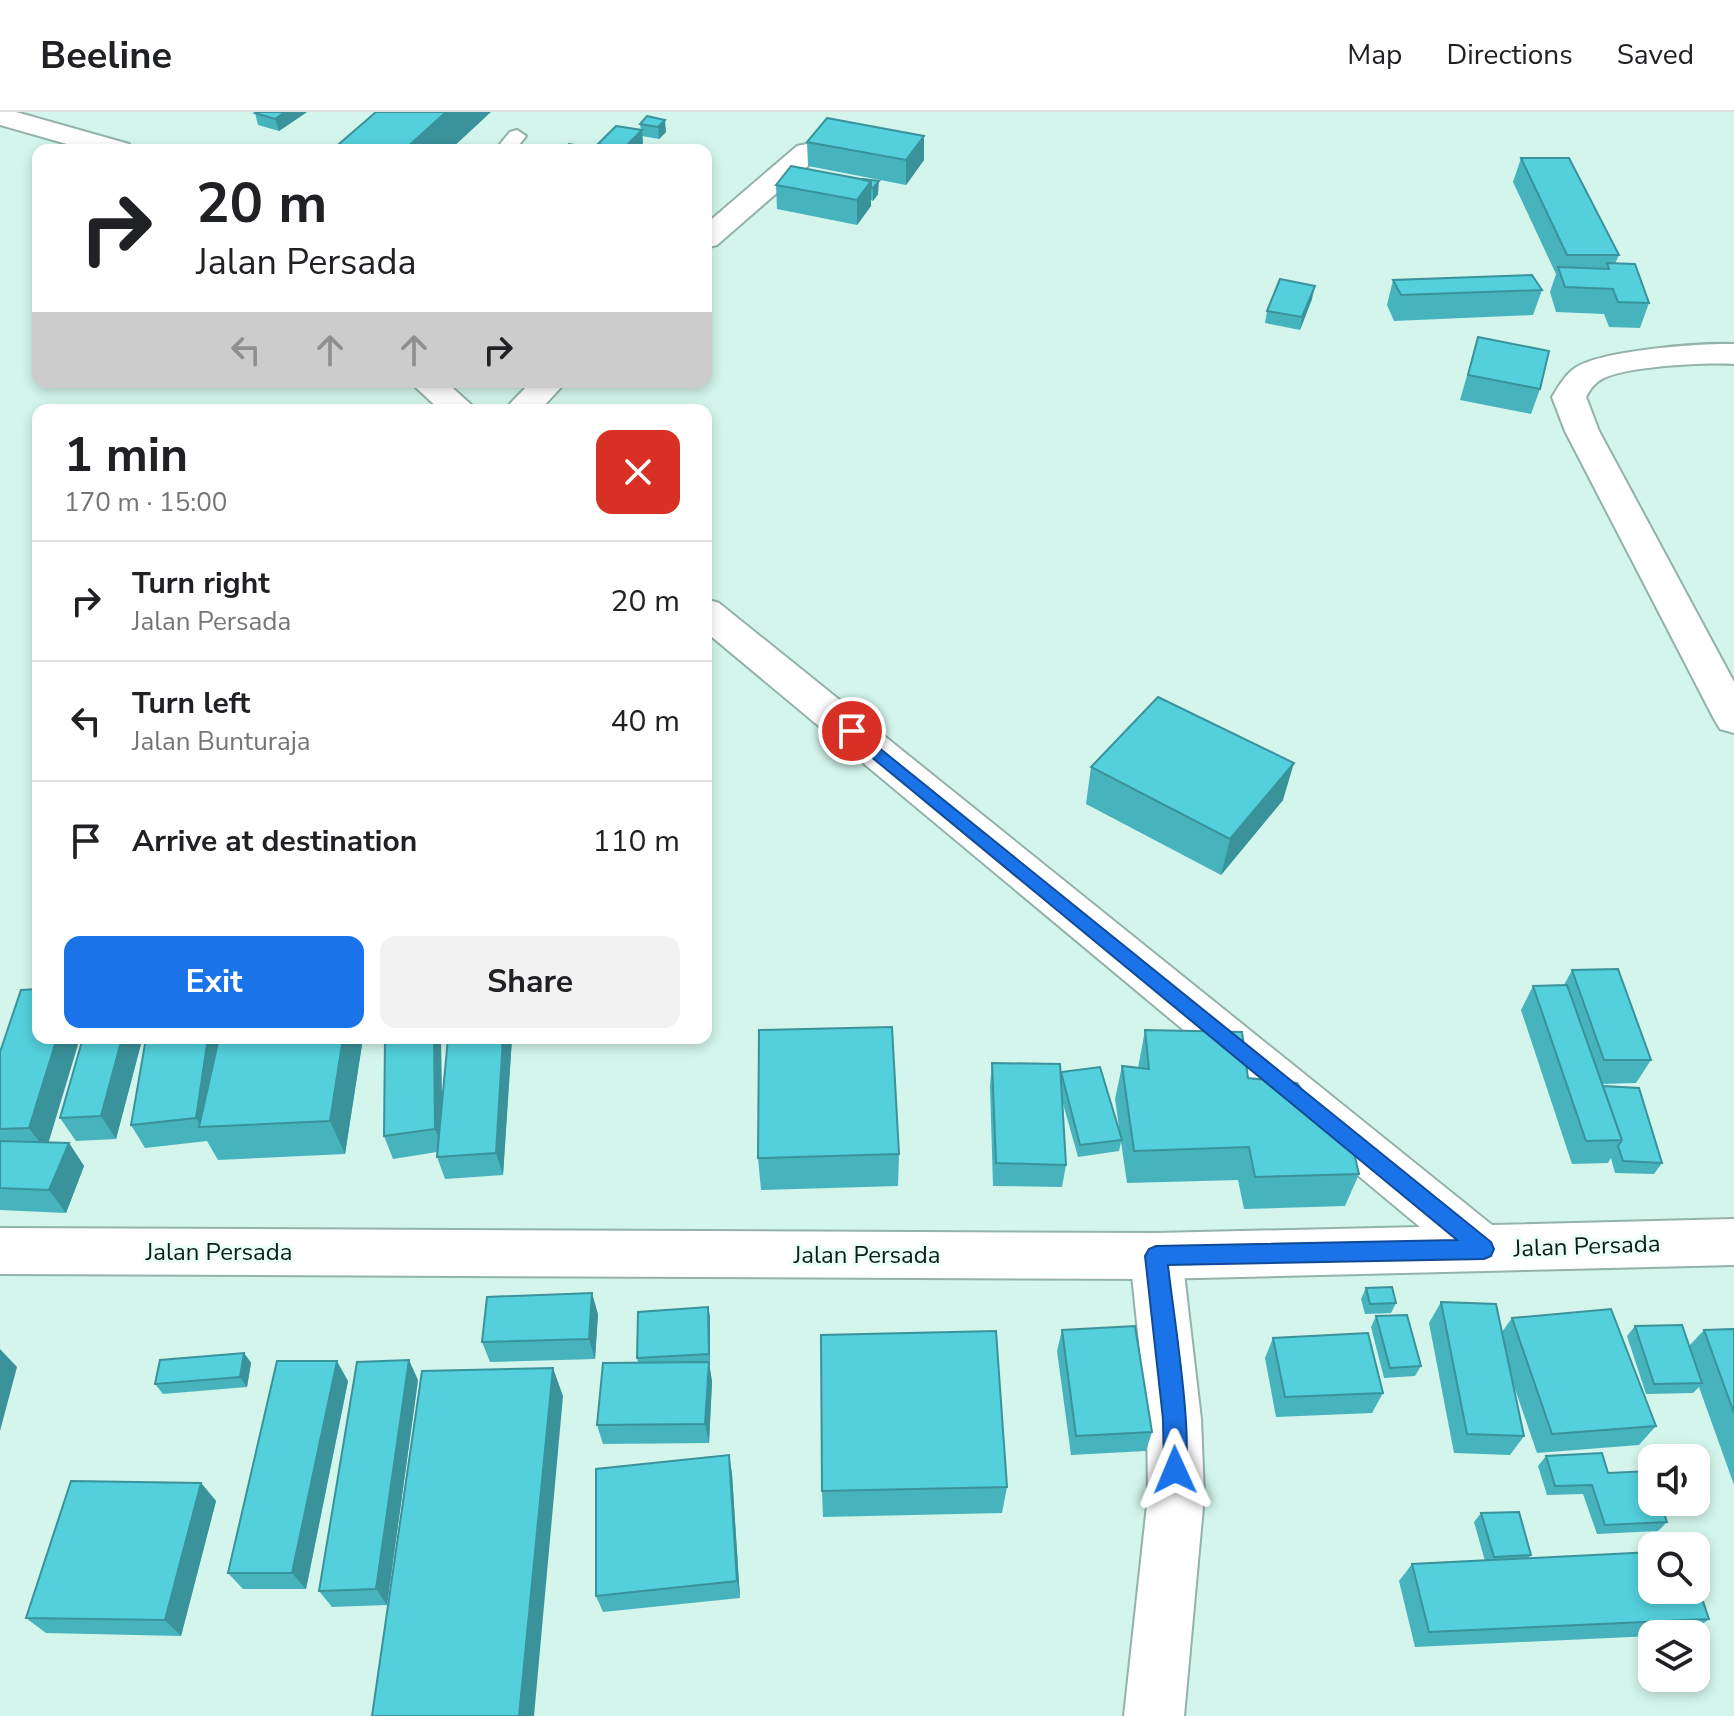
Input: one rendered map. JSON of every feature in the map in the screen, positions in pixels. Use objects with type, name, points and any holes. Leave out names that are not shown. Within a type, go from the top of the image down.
[{"type":"street","points":[[0,116],[98,144]]},
{"type":"street","points":[[712,234],[807,152]]},
{"type":"street","points":[[1734,354],[1688,357],[1594,371],[1577,382],[1569,397],[1582,431],[1734,719]]},
{"type":"street","points":[[433,388],[453,404]]},
{"type":"street","points":[[527,404],[544,388]]},
{"type":"street","points":[[712,617],[1484,1249]]},
{"type":"street","name":"Jalan Persada","points":[[0,1251],[1156,1256],[1734,1242]]},
{"type":"street","points":[[1154,1716],[1176,1496],[1174,1419],[1156,1256]]},
{"type":"building","points":[[257,112],[285,112],[275,119]]},
{"type":"building","points":[[376,112],[446,112],[411,144],[339,144]]},
{"type":"building","points":[[647,116],[665,120],[658,127],[640,124]]},
{"type":"building","points":[[827,118],[924,136],[906,160],[807,142]]},
{"type":"building","points":[[616,126],[642,130],[628,144],[598,144]]},
{"type":"building","points":[[1521,158],[1569,158],[1619,255],[1567,255]]},
{"type":"building","points":[[791,166],[871,181],[857,200],[776,185]]},
{"type":"building","points":[[863,179],[879,181],[871,188],[871,181]]},
{"type":"building","points":[[1607,263],[1635,264],[1649,303],[1618,302],[1613,289],[1565,287],[1558,267],[1609,269]]},
{"type":"building","points":[[1532,275],[1542,290],[1401,295],[1393,280]]},
{"type":"building","points":[[1280,279],[1315,286],[1302,317],[1267,311]]},
{"type":"building","points":[[1478,337],[1549,351],[1540,389],[1468,375]]},
{"type":"building","points":[[1158,697],[1294,763],[1230,839],[1091,767]]},
{"type":"building","points":[[1618,969],[1651,1060],[1604,1060],[1572,970]]},
{"type":"building","points":[[1567,985],[1622,1140],[1586,1141],[1533,986]]},
{"type":"building","points":[[32,989],[32,1044],[55,1044],[29,1128],[0,1129],[0,1052],[21,990]]},
{"type":"building","points":[[892,1027],[899,1154],[758,1158],[759,1030]]},
{"type":"building","points":[[1145,1030],[1242,1032],[1248,1078],[1297,1083],[1331,1132],[1349,1131],[1359,1174],[1255,1177],[1249,1147],[1134,1151],[1122,1066],[1149,1069]]},
{"type":"building","points":[[81,1044],[120,1044],[101,1116],[60,1118]]},
{"type":"building","points":[[145,1044],[207,1044],[196,1118],[131,1125]]},
{"type":"building","points":[[218,1044],[342,1044],[330,1121],[199,1127]]},
{"type":"building","points":[[385,1044],[434,1044],[435,1129],[384,1136]]},
{"type":"building","points":[[447,1044],[503,1044],[496,1153],[437,1157]]},
{"type":"building","points":[[992,1063],[1060,1064],[1066,1165],[996,1163]]},
{"type":"building","points":[[1100,1067],[1122,1140],[1080,1145],[1061,1072]]},
{"type":"building","points":[[1603,1086],[1639,1088],[1662,1163],[1623,1161],[1618,1146],[1622,1140]]},
{"type":"building","points":[[0,1141],[69,1143],[49,1190],[0,1188]]},
{"type":"building","points":[[1392,1287],[1396,1303],[1370,1304],[1366,1288]]},
{"type":"building","points":[[592,1293],[589,1339],[482,1342],[487,1297]]},
{"type":"building","points":[[1441,1302],[1496,1304],[1524,1436],[1467,1434]]},
{"type":"building","points":[[708,1307],[709,1354],[637,1358],[638,1312]]},
{"type":"building","points":[[1611,1309],[1656,1426],[1552,1434],[1512,1318]]},
{"type":"building","points":[[1407,1315],[1421,1366],[1390,1368],[1376,1316]]},
{"type":"building","points":[[1682,1325],[1702,1383],[1654,1384],[1635,1326]]},
{"type":"building","points":[[1135,1326],[1152,1432],[1076,1436],[1062,1330]]},
{"type":"building","points":[[1734,1329],[1734,1413],[1704,1330]]},
{"type":"building","points":[[996,1331],[1007,1487],[822,1491],[821,1335]]},
{"type":"building","points":[[1368,1333],[1383,1393],[1285,1397],[1273,1338]]},
{"type":"building","points":[[244,1353],[240,1377],[155,1384],[160,1360]]},
{"type":"building","points":[[409,1360],[376,1589],[319,1591],[357,1362]]},
{"type":"building","points":[[277,1361],[337,1361],[292,1573],[228,1573]]},
{"type":"building","points":[[709,1362],[705,1424],[597,1425],[603,1363]]},
{"type":"building","points":[[553,1368],[519,1716],[372,1716],[422,1371]]},
{"type":"building","points":[[1602,1453],[1608,1473],[1638,1472],[1638,1516],[1665,1516],[1667,1522],[1605,1525],[1592,1485],[1555,1486],[1546,1456]]},
{"type":"building","points":[[729,1455],[737,1581],[596,1596],[596,1469]]},
{"type":"building","points":[[71,1481],[201,1483],[165,1620],[26,1618]]},
{"type":"building","points":[[1519,1512],[1531,1555],[1494,1557],[1481,1513]]},
{"type":"building","points":[[1638,1553],[1638,1604],[1704,1604],[1709,1619],[1429,1632],[1412,1564]]},
{"type":"route","points":[[852,731],[1484,1249],[1156,1256],[1174,1419],[1175,1470]]}]
